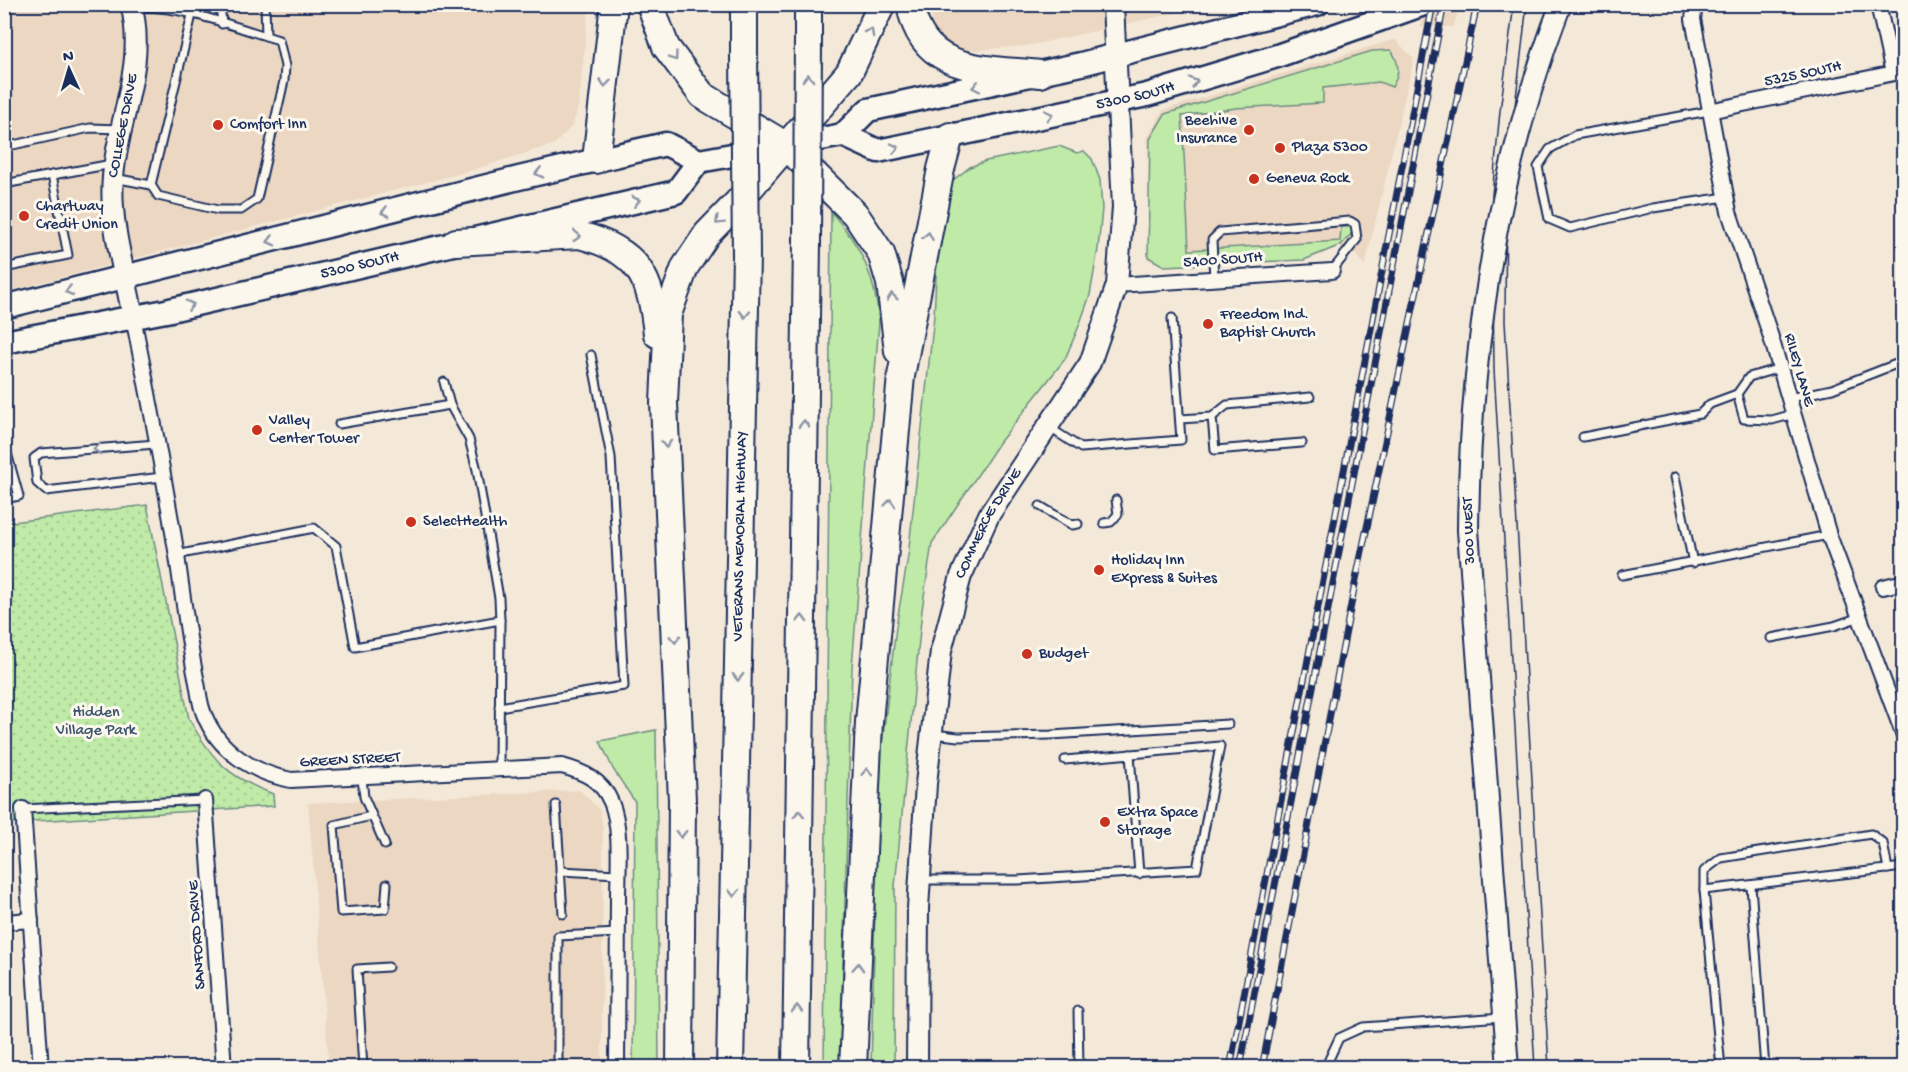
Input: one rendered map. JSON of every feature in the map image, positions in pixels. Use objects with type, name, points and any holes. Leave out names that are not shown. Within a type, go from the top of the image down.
[{"type":"highway","points":[[596,160],[614,4]]},
{"type":"highway","points":[[650,4],[666,47],[702,95],[785,146],[855,214],[881,254],[890,283],[901,376]]},
{"type":"highway","name":"VETERANS MEMORIAL HIGHWAY","points":[[730,1068],[746,255],[744,4]]},
{"type":"highway","points":[[796,1068],[808,4]]},
{"type":"highway","points":[[664,403],[668,314],[685,267],[707,234],[737,203],[849,73],[882,4]]},
{"type":"highway","points":[[909,4],[913,24],[932,52],[965,67],[1040,74]]},
{"type":"highway","points":[[853,1068],[869,722],[901,376],[941,169],[950,136]]},
{"type":"highway","points":[[456,242],[579,235],[598,240],[638,264],[654,300],[664,403],[682,800],[680,1068]]},
{"type":"main road","points":[[4,307],[666,144],[699,161],[843,135],[868,110],[1040,74],[1317,4]]},
{"type":"main road","name":"5300 SOUTH","points":[[843,135],[878,151],[1117,101],[1233,70],[1424,4]]},
{"type":"main road","name":"5300 SOUTH","points":[[4,342],[133,317],[676,192],[699,161]]},
{"type":"street","name":"COMMERCE DRIVE","points":[[917,1068],[920,880],[941,651],[961,576],[989,515],[1090,363],[1117,285],[1123,207],[1113,4]]},
{"type":"street","name":"300 WEST","points":[[1508,1068],[1468,531],[1471,414],[1482,311],[1494,242],[1520,129],[1561,4]]},
{"type":"street","name":"RILEY LANE","points":[[1695,4],[1693,19],[1726,197],[1780,368],[1829,535],[1904,736]]},
{"type":"street","points":[[1878,4],[1898,72]]},
{"type":"street","name":"COLLEGE DRIVE","points":[[131,6],[136,59],[114,171],[113,209],[133,317]]},
{"type":"street","name":"5325 SOUTH","points":[[1709,111],[1898,72]]},
{"type":"street","name":"5400 SOUTH","points":[[1117,285],[1332,271]]},
{"type":"street","name":"GREEN STREET","points":[[133,317],[176,555],[188,635],[204,714],[229,751],[270,776],[302,781],[562,766],[580,771],[597,781],[611,802],[615,817],[618,874],[617,1068]]},
{"type":"street","points":[[1883,587],[1904,582]]},
{"type":"street","name":"SANFORD DRIVE","points":[[205,800],[224,1068]]},
{"type":"street","points":[[23,809],[41,1068]]},
{"type":"street","points":[[4,922],[31,920]]},
{"type":"lane","points":[[220,4],[222,24]]},
{"type":"lane","points":[[265,4],[266,36]]},
{"type":"lane","points":[[4,184],[52,175],[114,171],[151,185],[158,196],[218,210],[241,210],[257,199],[284,81],[285,66],[279,40],[192,15],[173,7],[131,6]]},
{"type":"lane","points":[[151,185],[192,15]]},
{"type":"lane","points":[[1709,111],[1575,135],[1550,149],[1538,167],[1549,219],[1569,228],[1653,208],[1726,197]]},
{"type":"lane","points":[[4,147],[90,128],[122,129]]},
{"type":"lane","points":[[4,268],[68,255],[52,175]]},
{"type":"lane","points":[[1214,278],[1212,240],[1220,232],[1350,221],[1355,224],[1357,239],[1332,271]]},
{"type":"lane","points":[[1048,426],[1081,447],[1181,440],[1172,318]]},
{"type":"lane","points":[[499,708],[624,686],[611,457],[591,355]]},
{"type":"lane","points":[[1789,398],[1832,389],[1904,361]]},
{"type":"lane","points":[[1583,437],[1700,414],[1710,404],[1737,394],[1749,377],[1780,368]]},
{"type":"lane","points":[[444,382],[450,405],[469,439],[477,470],[500,598],[500,768]]},
{"type":"lane","points":[[1737,394],[1744,419],[1772,420],[1794,414]]},
{"type":"lane","points":[[1180,419],[1212,417],[1227,405],[1310,397]]},
{"type":"lane","points":[[339,424],[450,405]]},
{"type":"lane","points":[[1212,417],[1215,450],[1302,443]]},
{"type":"lane","points":[[156,444],[41,453],[34,458],[37,483],[46,491],[162,477]]},
{"type":"lane","points":[[4,452],[7,453],[19,496],[4,499]]},
{"type":"lane","points":[[1675,477],[1693,563]]},
{"type":"lane","points":[[1104,523],[1111,522],[1118,514],[1116,500]]},
{"type":"lane","points":[[1040,506],[1072,525],[1078,524]]},
{"type":"lane","points":[[176,555],[314,528],[336,546],[355,646],[500,620]]},
{"type":"lane","points":[[1622,575],[1829,535]]},
{"type":"lane","points":[[1771,638],[1834,626],[1860,617]]},
{"type":"lane","points":[[932,734],[958,737],[1051,735],[1228,724]]},
{"type":"lane","points":[[920,880],[1018,880],[1197,869],[1220,746],[1065,760]]},
{"type":"lane","points":[[1130,754],[1139,874]]},
{"type":"lane","points":[[362,778],[364,797],[385,845]]},
{"type":"lane","points":[[23,809],[205,800]]},
{"type":"lane","points":[[555,805],[563,914]]},
{"type":"lane","points":[[371,816],[334,825],[341,912],[385,909],[387,884]]},
{"type":"lane","points":[[1720,1068],[1704,871],[1721,858],[1870,834],[1883,843],[1888,869]]},
{"type":"lane","points":[[1704,890],[1904,867]]},
{"type":"lane","points":[[560,872],[618,874]]},
{"type":"lane","points":[[1751,886],[1766,1068]]},
{"type":"lane","points":[[558,1068],[558,936],[618,933]]},
{"type":"lane","points":[[363,1068],[357,969],[388,968]]},
{"type":"lane","points":[[1078,1011],[1079,1068]]},
{"type":"lane","points":[[1324,1068],[1339,1038],[1363,1027],[1505,1016]]},
{"type":"shaded area","points":[[5,5],[589,5],[579,104],[573,125],[555,144],[466,172],[5,292]]},
{"type":"shaded area","points":[[931,5],[1212,5],[1027,46],[949,52],[933,42]]},
{"type":"shaded area","points":[[1425,5],[1459,5],[1454,27],[1420,27]]},
{"type":"shaded area","points":[[1395,39],[1414,59],[1365,266],[1352,251],[1336,245],[1304,260],[1164,266],[1149,197],[1147,138],[1163,110]]},
{"type":"shaded area","points":[[580,790],[599,809],[603,826],[602,1067],[329,1067],[308,803]]},
{"type":"green space","points":[[1391,50],[1398,68],[1392,87],[1379,82],[1323,88],[1323,103],[1236,108],[1182,116],[1189,250],[1340,241],[1341,227],[1354,227],[1354,231],[1341,245],[1304,260],[1164,266],[1148,257],[1150,139],[1165,114],[1372,51]]},
{"type":"green space","points":[[1059,146],[1077,153],[1084,151],[1092,159],[1100,180],[1102,209],[1090,295],[1065,359],[999,443],[932,543],[922,610],[895,886],[894,1067],[871,1068],[878,788],[896,627],[908,557],[934,316],[939,218],[949,180],[952,181],[970,167],[986,161]]},
{"type":"green space","points":[[831,212],[851,237],[865,263],[874,291],[879,322],[852,668],[840,1068],[824,1067]]},
{"type":"green space","name":"Hidden Village Park","points":[[147,505],[189,719],[214,757],[244,781],[273,794],[274,806],[5,823],[5,523]]},
{"type":"green space","points":[[656,730],[659,1067],[633,1067],[635,802],[613,769],[600,741]]},
{"type":"tram line","points":[[1514,4],[1492,195],[1494,370],[1535,1068]]},
{"type":"tram line","points":[[1527,4],[1506,183],[1505,322],[1549,1068]]},
{"type":"railway","points":[[1230,1068],[1433,4]]},
{"type":"railway","points":[[1240,1068],[1444,4]]},
{"type":"railway","points":[[1262,1068],[1354,589],[1477,4]]},
{"type":"place","name":"Comfort Inn","points":[[218,125]]},
{"type":"place","name":"Beehive Insurance","points":[[1249,130]]},
{"type":"place","name":"Plaza 5300","points":[[1280,148]]},
{"type":"place","name":"Geneva Rock","points":[[1254,179]]},
{"type":"place","name":"Chartway Credit Union","points":[[24,216]]},
{"type":"place","name":"Freedom Ind. Baptist Church","points":[[1208,324]]},
{"type":"place","name":"Valley Center Tower","points":[[257,430]]},
{"type":"place","name":"SelectHealth","points":[[411,522]]},
{"type":"place","name":"Holiday Inn Express & Suites","points":[[1099,570]]},
{"type":"place","name":"Budget","points":[[1027,654]]},
{"type":"place","name":"Extra Space Storage","points":[[1105,822]]}]
